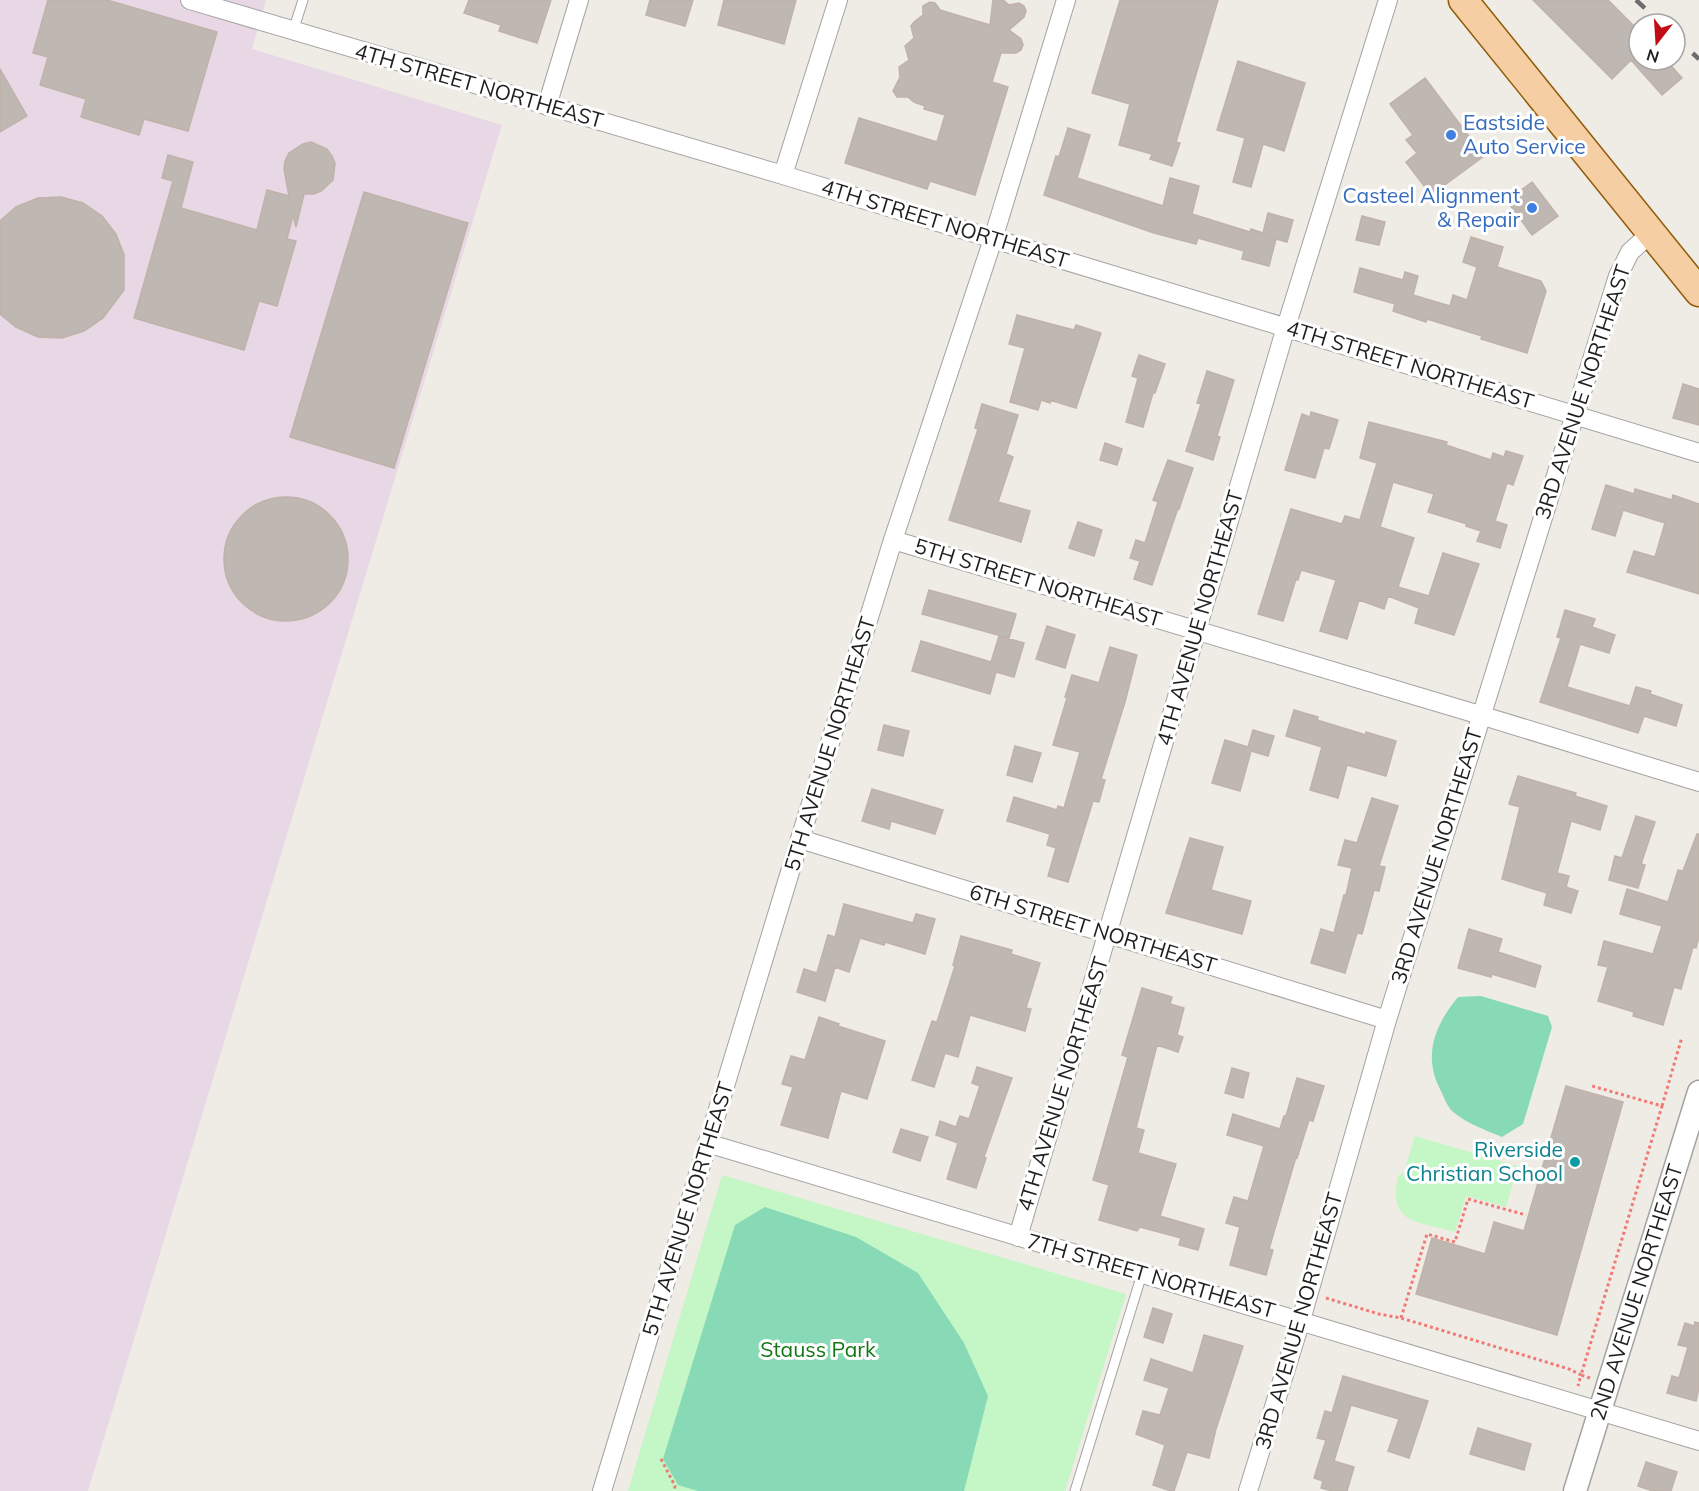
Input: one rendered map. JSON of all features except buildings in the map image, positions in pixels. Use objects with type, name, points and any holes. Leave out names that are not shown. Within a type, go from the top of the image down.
[{"type":"main road","points":[[1463,0],[1699,292]]},
{"type":"street","name":"4TH STREET NORTHEAST","points":[[190,0],[783,174],[1699,453]]},
{"type":"street","points":[[548,106],[579,0]]},
{"type":"street","points":[[783,174],[837,0]]},
{"type":"street","name":"5TH AVENUE NORTHEAST","points":[[602,1491],[893,540],[993,239],[1066,0]]},
{"type":"street","name":"4TH AVENUE NORTHEAST","points":[[1018,1238],[1286,327],[1388,0]]},
{"type":"street","name":"3RD AVENUE NORTHEAST","points":[[1248,1491],[1301,1320],[1387,1020],[1620,269],[1630,252],[1651,233]]},
{"type":"street","name":"5TH STREET NORTHEAST","points":[[893,540],[1699,782]]},
{"type":"street","name":"6TH STREET NORTHEAST","points":[[800,839],[1387,1020]]},
{"type":"street","name":"2ND AVENUE NORTHEAST","points":[[1575,1491],[1697,1105]]},
{"type":"street","name":"7TH STREET NORTHEAST","points":[[707,1143],[1699,1441]]},
{"type":"lane","points":[[293,31],[303,0]]},
{"type":"lane","points":[[1075,1491],[1142,1274]]},
{"type":"path","points":[[1573,1402],[1682,1037]]},
{"type":"path","points":[[1592,1086],[1662,1106]]},
{"type":"path","points":[[1401,1318],[1427,1234],[1455,1242],[1468,1199],[1526,1215]]},
{"type":"path","points":[[1308,1293],[1379,1314],[1401,1318],[1569,1369],[1609,1384]]},
{"type":"path","points":[[661,1459],[675,1486],[674,1491]]},
{"type":"shaded area","points":[[0,0],[266,0],[252,49],[502,125],[88,1491],[0,1491]]},
{"type":"green space","points":[[1481,996],[1548,1016],[1552,1027],[1523,1124],[1502,1137],[1469,1123],[1452,1111],[1435,1078],[1432,1065],[1434,1041],[1450,1008],[1458,997]]},
{"type":"green space","points":[[1415,1136],[1518,1166],[1506,1207],[1466,1196],[1455,1232],[1408,1218],[1397,1204],[1396,1192],[1398,1176],[1404,1172]]},
{"type":"green space","name":"Stauss Park","points":[[722,1175],[1126,1294],[1065,1491],[628,1491]]},
{"type":"green space","name":"Stauss Park","points":[[765,1207],[856,1237],[918,1273],[964,1343],[988,1396],[964,1491],[698,1491],[678,1485],[663,1459],[735,1225]]},
{"type":"railway","points":[[1636,0],[1649,12]]},
{"type":"railway","points":[[1687,48],[1699,59]]},
{"type":"place","name":"Eastside Auto Service","points":[[1451,135]]},
{"type":"place","name":"Casteel Alignment & Repair","points":[[1532,208]]},
{"type":"place","name":"Riverside Christian School","points":[[1575,1162]]}]
